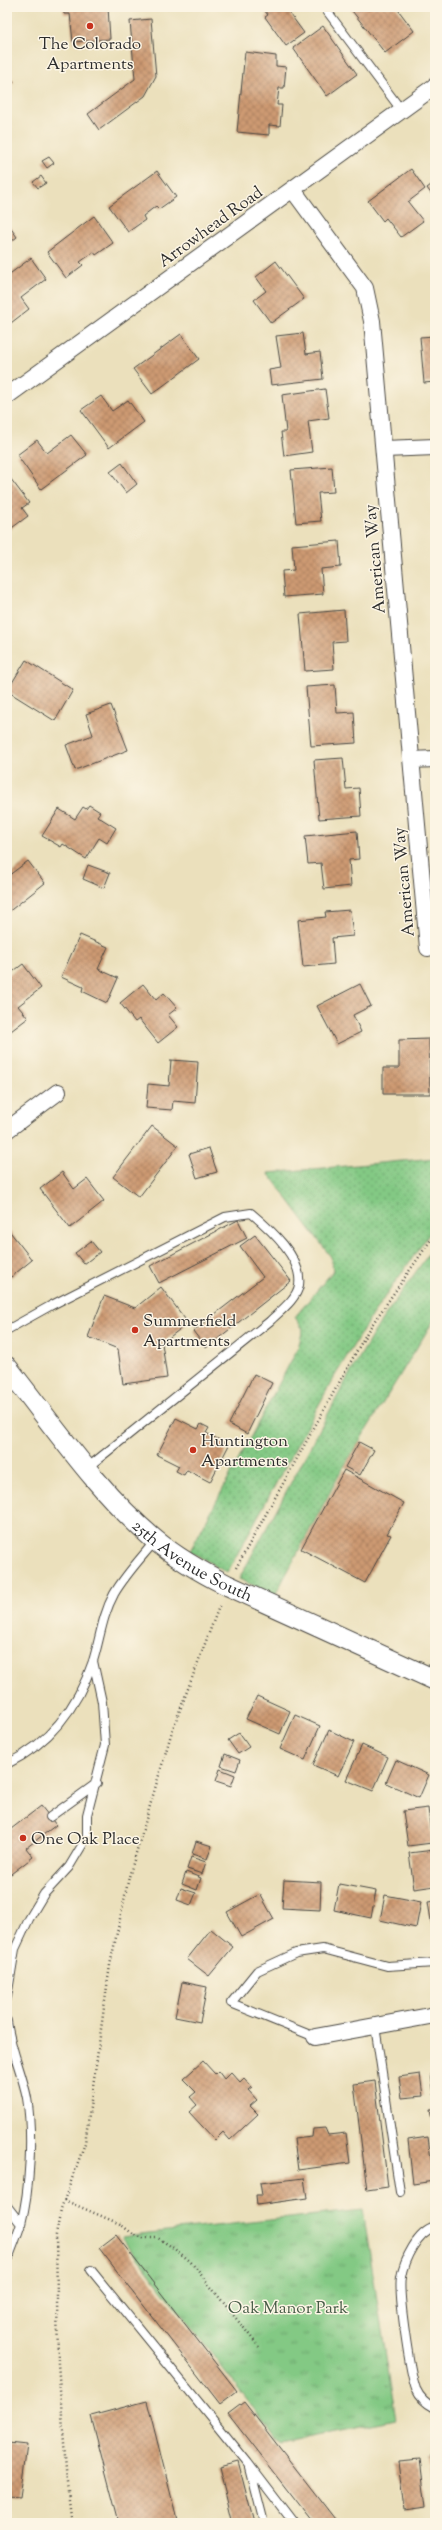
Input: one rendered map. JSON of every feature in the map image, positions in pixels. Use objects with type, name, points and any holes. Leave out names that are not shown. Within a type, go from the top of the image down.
[{"type":"street","name":"Arrowhead Road","points":[[7,396],[435,86]]},
{"type":"street","name":"American Way","points":[[293,190],[365,288],[372,321],[428,948]]},
{"type":"street","points":[[384,449],[435,446]]},
{"type":"street","points":[[411,760],[435,759]]},
{"type":"street","points":[[7,1130],[58,1092]]},
{"type":"street","name":"25th Avenue South","points":[[7,1368],[118,1505],[155,1540],[194,1568],[227,1585],[435,1680]]},
{"type":"street","points":[[315,2037],[435,2015]]},
{"type":"lane","points":[[324,7],[402,111]]},
{"type":"lane","points":[[7,1330],[50,1306],[224,1217],[251,1213],[274,1232],[296,1265],[299,1286],[288,1304],[270,1321],[87,1468]]},
{"type":"lane","points":[[7,1764],[42,1742],[63,1721],[79,1695],[93,1661],[102,1623],[114,1595],[155,1540]]},
{"type":"lane","points":[[7,1997],[15,1949],[28,1919],[44,1894],[70,1866],[87,1837],[87,1815],[105,1745],[102,1702],[93,1661]]},
{"type":"lane","points":[[50,1817],[96,1783]]},
{"type":"lane","points":[[315,2037],[231,2003],[257,1971],[296,1953],[324,1949],[387,1966],[435,1963]]},
{"type":"lane","points":[[7,2021],[9,2037],[27,2098],[30,2129],[27,2188],[21,2224],[7,2261]]},
{"type":"lane","points":[[375,2026],[400,2192]]},
{"type":"lane","points":[[7,2206],[21,2224]]},
{"type":"lane","points":[[435,2227],[428,2229],[416,2240],[401,2277],[403,2316],[416,2389],[426,2403],[435,2408]]},
{"type":"lane","points":[[91,2270],[248,2463],[294,2523]]},
{"type":"lane","points":[[248,2463],[264,2523]]},
{"type":"path","points":[[72,2523],[67,2483],[58,2363],[56,2235],[64,2200],[85,2143],[110,1965],[129,1877],[172,1731],[227,1585],[369,1328],[435,1234]]},
{"type":"path","points":[[64,2200],[120,2224],[133,2234],[143,2238],[158,2238],[172,2247],[190,2261],[259,2347]]},
{"type":"green space","points":[[435,1158],[435,1226],[372,1315],[333,1379],[227,1573],[190,1551],[298,1348],[303,1329],[295,1317],[333,1271],[331,1257],[268,1173]]},
{"type":"green space","points":[[435,1245],[435,1318],[343,1468],[275,1595],[239,1579],[349,1375],[381,1321]]},
{"type":"green space","name":"Oak Manor Park","points":[[363,2210],[396,2420],[280,2443],[121,2236]]},
{"type":"building","name":"The Colorado Apartments","points":[[63,7],[108,7],[110,39],[73,42],[70,14],[64,14]]},
{"type":"building","points":[[269,7],[285,7],[304,33],[286,46],[265,17],[268,15],[264,10]]},
{"type":"building","points":[[349,7],[396,7],[414,31],[385,53]]},
{"type":"building","points":[[151,19],[156,76],[145,96],[99,130],[88,114],[135,79],[130,21]]},
{"type":"building","points":[[323,26],[357,74],[327,96],[293,48]]},
{"type":"building","points":[[245,52],[276,56],[276,66],[286,67],[284,88],[279,88],[277,105],[282,105],[280,126],[269,125],[269,135],[237,132]]},
{"type":"building","points":[[7,73],[14,82],[7,87]]},
{"type":"building","points":[[49,157],[54,163],[47,168],[42,161]]},
{"type":"building","points":[[411,169],[425,189],[408,202],[423,221],[401,237],[386,218],[383,221],[368,201]]},
{"type":"building","points":[[157,171],[176,197],[159,209],[156,206],[143,216],[145,220],[128,232],[109,206]]},
{"type":"building","points":[[41,176],[46,183],[38,188],[33,182]]},
{"type":"building","points":[[435,182],[435,199],[427,188]]},
{"type":"building","points":[[94,216],[113,243],[96,255],[94,252],[80,262],[83,265],[66,278],[47,252]]},
{"type":"building","points":[[7,223],[17,237],[7,245]]},
{"type":"building","points":[[31,258],[46,279],[21,298],[29,309],[7,326],[7,276]]},
{"type":"building","points":[[276,261],[304,299],[271,323],[254,300],[266,291],[256,277]]},
{"type":"building","points":[[303,333],[306,354],[320,352],[323,379],[271,385],[269,370],[281,368],[276,336]]},
{"type":"building","points":[[181,334],[199,359],[152,394],[133,369]]},
{"type":"building","points":[[435,336],[435,382],[424,383],[420,337]]},
{"type":"building","points":[[325,389],[329,418],[308,421],[312,452],[284,456],[281,432],[286,432],[282,395]]},
{"type":"building","points":[[101,396],[112,411],[128,400],[144,422],[109,448],[81,410]]},
{"type":"building","points":[[71,435],[87,455],[41,489],[17,455],[37,440],[47,453]]},
{"type":"building","points":[[122,463],[137,484],[126,493],[110,472]]},
{"type":"building","points":[[332,467],[334,492],[318,493],[321,521],[296,523],[291,470]]},
{"type":"building","points":[[7,474],[29,503],[22,508],[28,516],[9,530],[7,527]]},
{"type":"building","points":[[339,541],[341,567],[321,569],[323,594],[284,597],[282,571],[294,570],[292,545]]},
{"type":"building","points":[[344,610],[346,641],[332,642],[334,669],[305,671],[300,614]]},
{"type":"building","points":[[26,660],[73,690],[55,721],[7,691]]},
{"type":"building","points":[[335,685],[337,713],[354,712],[356,743],[311,746],[306,687]]},
{"type":"building","points":[[111,705],[128,750],[75,770],[66,745],[93,735],[86,714]]},
{"type":"building","points":[[343,758],[346,789],[359,788],[361,816],[319,819],[314,760]]},
{"type":"building","points":[[89,805],[100,812],[97,816],[116,828],[107,843],[99,838],[86,859],[63,844],[61,847],[42,836],[59,809],[75,819],[83,807],[86,809]]},
{"type":"building","points":[[357,831],[359,859],[349,860],[351,886],[324,889],[321,863],[308,864],[305,836]]},
{"type":"building","points":[[28,861],[45,883],[7,913],[7,874],[8,876]]},
{"type":"building","points":[[88,865],[110,873],[104,888],[83,879]]},
{"type":"building","points":[[350,910],[353,936],[332,938],[334,964],[303,967],[298,920],[326,917],[325,912]]},
{"type":"building","points":[[80,935],[108,947],[98,969],[118,978],[107,1003],[82,991],[83,987],[61,977]]},
{"type":"building","points":[[23,964],[41,988],[18,1006],[28,1018],[7,1034],[7,976]]},
{"type":"building","points":[[143,984],[156,1000],[164,993],[177,1008],[168,1015],[178,1027],[158,1043],[139,1019],[135,1022],[120,1003]]},
{"type":"building","points":[[360,984],[371,1006],[353,1015],[361,1032],[337,1044],[317,1006]]},
{"type":"building","points":[[429,1039],[430,1094],[383,1094],[383,1068],[399,1068],[399,1040]]},
{"type":"building","points":[[171,1060],[198,1062],[195,1103],[173,1101],[172,1110],[146,1108],[148,1084],[169,1086]]},
{"type":"building","points":[[152,1126],[178,1146],[139,1197],[113,1177]]},
{"type":"building","points":[[209,1148],[217,1172],[197,1178],[189,1154]]},
{"type":"building","points":[[62,1172],[74,1189],[87,1179],[104,1201],[70,1228],[40,1189]]},
{"type":"building","points":[[238,1220],[247,1238],[159,1283],[150,1266]]},
{"type":"building","points":[[7,1228],[32,1260],[11,1277],[7,1272]]},
{"type":"building","points":[[255,1235],[291,1281],[206,1348],[193,1331],[263,1277],[240,1246]]},
{"type":"building","points":[[91,1241],[100,1252],[84,1264],[75,1253]]},
{"type":"building","name":"Summerfield Apartments","points":[[161,1287],[188,1323],[162,1343],[167,1378],[123,1384],[118,1349],[88,1337],[104,1296],[135,1308]]},
{"type":"building","points":[[254,1374],[272,1383],[247,1434],[229,1424]]},
{"type":"building","name":"Huntington Apartments","points":[[176,1418],[198,1429],[201,1424],[209,1428],[206,1433],[229,1445],[210,1482],[187,1470],[184,1475],[176,1471],[179,1466],[157,1455]]},
{"type":"building","points":[[359,1442],[374,1450],[360,1475],[345,1467]]},
{"type":"building","points":[[344,1470],[404,1503],[387,1534],[391,1535],[365,1583],[301,1549]]},
{"type":"building","points":[[257,1696],[290,1711],[280,1734],[246,1719]]},
{"type":"building","points":[[295,1715],[320,1726],[305,1760],[280,1749]]},
{"type":"building","points":[[329,1730],[354,1742],[338,1776],[313,1765]]},
{"type":"building","points":[[239,1733],[249,1747],[238,1754],[228,1740]]},
{"type":"building","points":[[362,1745],[388,1757],[373,1791],[346,1780]]},
{"type":"building","points":[[225,1754],[240,1760],[236,1771],[221,1766]]},
{"type":"building","points":[[396,1760],[429,1775],[419,1798],[386,1783]]},
{"type":"building","points":[[220,1769],[235,1775],[231,1786],[216,1781]]},
{"type":"building","name":"One Oak Place","points":[[41,1806],[56,1825],[26,1848],[33,1857],[7,1877],[7,1823],[11,1829]]},
{"type":"building","points":[[428,1808],[432,1843],[408,1846],[403,1811]]},
{"type":"building","points":[[196,1841],[212,1846],[207,1859],[192,1854]]},
{"type":"building","points":[[434,1850],[435,1886],[414,1889],[409,1853]]},
{"type":"building","points":[[191,1857],[206,1862],[202,1874],[187,1869]]},
{"type":"building","points":[[186,1872],[201,1878],[197,1890],[182,1884]]},
{"type":"building","points":[[284,1880],[321,1882],[320,1910],[282,1908]]},
{"type":"building","points":[[339,1884],[376,1891],[371,1918],[334,1910]]},
{"type":"building","points":[[181,1888],[196,1893],[191,1905],[177,1900]]},
{"type":"building","points":[[260,1894],[274,1919],[241,1937],[227,1912]]},
{"type":"building","points":[[385,1895],[421,1902],[416,1928],[380,1920]]},
{"type":"building","points":[[435,1901],[435,1927],[432,1927],[428,1902]]},
{"type":"building","points":[[211,1929],[233,1947],[209,1976],[187,1959]]},
{"type":"building","points":[[182,1982],[207,1987],[200,2022],[175,2017]]},
{"type":"building","points":[[203,2061],[215,2074],[218,2071],[224,2079],[231,2072],[240,2082],[244,2078],[252,2087],[248,2090],[257,2100],[250,2106],[258,2114],[230,2140],[223,2132],[215,2140],[189,2112],[197,2105],[190,2097],[196,2092],[183,2079]]},
{"type":"building","points":[[420,2074],[423,2096],[402,2098],[399,2077]]},
{"type":"building","points":[[431,2074],[435,2074],[435,2095],[434,2095]]},
{"type":"building","points":[[375,2081],[388,2187],[367,2190],[354,2084]]},
{"type":"building","points":[[430,2110],[435,2110],[435,2120],[432,2120]]},
{"type":"building","points":[[325,2128],[328,2135],[346,2133],[350,2163],[298,2170],[294,2139],[312,2137],[313,2129]]},
{"type":"building","points":[[428,2137],[434,2181],[413,2184],[408,2140]]},
{"type":"building","points":[[304,2178],[307,2198],[257,2205],[256,2195],[262,2195],[260,2183]]},
{"type":"building","points":[[116,2235],[237,2391],[220,2404],[99,2248]]},
{"type":"building","points":[[147,2401],[178,2523],[119,2523],[91,2416]]},
{"type":"building","points":[[244,2402],[338,2523],[313,2523],[228,2414]]},
{"type":"building","points":[[7,2443],[27,2445],[20,2497],[7,2496]]},
{"type":"building","points":[[431,2455],[435,2455],[435,2482],[434,2482]]},
{"type":"building","points":[[420,2459],[426,2507],[404,2510],[398,2461]]},
{"type":"building","points":[[238,2462],[254,2523],[233,2523],[219,2467]]},
{"type":"place","name":"The Colorado Apartments","points":[[90,26]]},
{"type":"place","name":"Summerfield Apartments","points":[[135,1330]]},
{"type":"place","name":"Huntington Apartments","points":[[193,1450]]},
{"type":"place","name":"One Oak Place","points":[[23,1838]]}]
